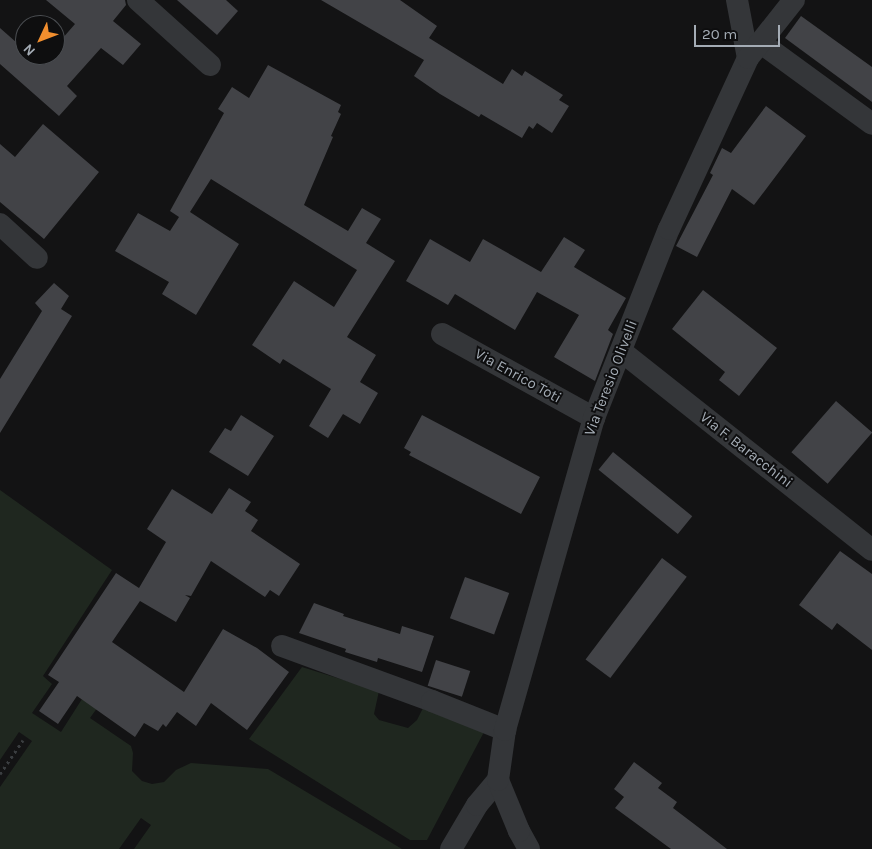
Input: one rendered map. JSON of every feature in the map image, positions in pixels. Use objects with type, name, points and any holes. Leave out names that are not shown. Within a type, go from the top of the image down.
[{"type":"street","points":[[138,0],[210,65]]},
{"type":"street","points":[[737,0],[754,51],[872,124]]},
{"type":"street","name":"Via Teresio Olivelli","points":[[498,780],[506,730],[594,418],[669,229],[754,51],[794,0]]},
{"type":"street","points":[[0,224],[37,258]]},
{"type":"street","name":"Via Enrico Toti","points":[[442,334],[594,418]]},
{"type":"street","name":"Via F. Baracchini","points":[[621,351],[872,550]]},
{"type":"street","points":[[282,646],[506,730]]},
{"type":"street","points":[[451,849],[477,805],[498,780],[518,831],[529,849]]},
{"type":"path","points":[[0,774],[23,740]]},
{"type":"shaded area","points":[[0,490],[112,570],[43,676],[52,684],[32,713],[61,732],[89,688],[105,697],[90,718],[131,746],[133,753],[132,771],[142,781],[152,784],[164,782],[176,770],[191,763],[268,769],[402,849],[134,849],[151,825],[141,818],[119,849],[0,849],[0,787],[32,741],[19,732],[0,760]]},
{"type":"shaded area","points":[[302,667],[379,691],[374,714],[379,720],[408,728],[417,720],[425,704],[484,732],[427,840],[410,840],[249,739]]},
{"type":"building","points":[[46,0],[125,0],[126,5],[113,21],[141,44],[123,65],[101,48],[67,86],[77,96],[59,116],[0,64],[0,28],[15,41],[15,65],[65,65],[65,36],[75,24]]},
{"type":"building","points":[[177,0],[226,0],[238,11],[217,35]]},
{"type":"building","points":[[321,0],[400,0],[437,26],[429,38],[503,84],[512,69],[522,76],[525,71],[563,95],[559,100],[569,106],[552,133],[537,123],[533,129],[529,126],[522,138],[481,114],[479,117],[440,94],[414,76],[424,60]]},
{"type":"building","points":[[801,16],[872,67],[872,102],[785,38]]},
{"type":"building","points":[[268,65],[341,105],[338,112],[341,114],[331,136],[333,137],[304,205],[348,231],[362,208],[381,219],[366,243],[395,261],[347,337],[376,355],[360,382],[378,393],[360,424],[343,414],[328,438],[309,426],[331,389],[283,359],[280,364],[252,345],[294,281],[334,307],[357,270],[211,179],[190,212],[239,244],[196,315],[162,294],[169,282],[115,251],[138,213],[170,231],[179,217],[170,211],[224,113],[218,109],[232,87],[249,98]]},
{"type":"building","points":[[766,106],[806,136],[754,205],[732,189],[697,257],[676,246],[713,175],[710,173],[722,148],[731,153]]},
{"type":"building","points":[[43,124],[99,172],[44,239],[0,202],[0,144],[15,157]]},
{"type":"building","points":[[564,237],[585,250],[574,267],[626,298],[608,330],[613,334],[595,381],[554,357],[579,315],[537,292],[515,330],[455,294],[448,305],[406,281],[430,239],[470,262],[483,239],[541,272]]},
{"type":"building","points":[[54,283],[69,296],[61,309],[72,316],[0,433],[0,379],[42,311],[35,303]]},
{"type":"building","points":[[703,290],[777,348],[739,396],[719,380],[725,372],[672,329]]},
{"type":"building","points":[[836,401],[872,433],[828,484],[791,452]]},
{"type":"building","points":[[241,415],[274,436],[248,476],[209,452],[225,428],[231,431]]},
{"type":"building","points":[[422,415],[540,477],[521,514],[409,455],[411,452],[404,448]]},
{"type":"building","points":[[613,452],[692,516],[678,534],[599,470]]},
{"type":"building","points":[[229,488],[251,502],[245,511],[258,520],[251,531],[300,564],[279,596],[270,590],[265,597],[211,561],[191,596],[185,595],[190,598],[176,622],[140,601],[112,642],[184,692],[223,629],[257,648],[289,672],[247,730],[211,703],[196,726],[177,712],[166,727],[163,724],[158,731],[144,723],[135,737],[77,696],[58,724],[39,711],[59,682],[48,675],[116,573],[139,588],[166,542],[147,529],[172,489],[212,514]]},
{"type":"building","points":[[840,551],[872,574],[872,650],[837,623],[832,630],[799,605]]},
{"type":"building","points":[[662,558],[687,577],[610,678],[586,659]]},
{"type":"building","points":[[465,577],[509,593],[494,634],[450,618]]},
{"type":"building","points":[[314,603],[344,614],[343,616],[400,634],[402,626],[434,636],[422,672],[378,658],[377,662],[345,652],[346,649],[299,633]]},
{"type":"building","points":[[436,660],[470,671],[462,697],[428,686]]},
{"type":"building","points":[[634,762],[662,783],[658,788],[677,802],[673,808],[727,849],[671,849],[615,808],[624,797],[614,789]]}]
